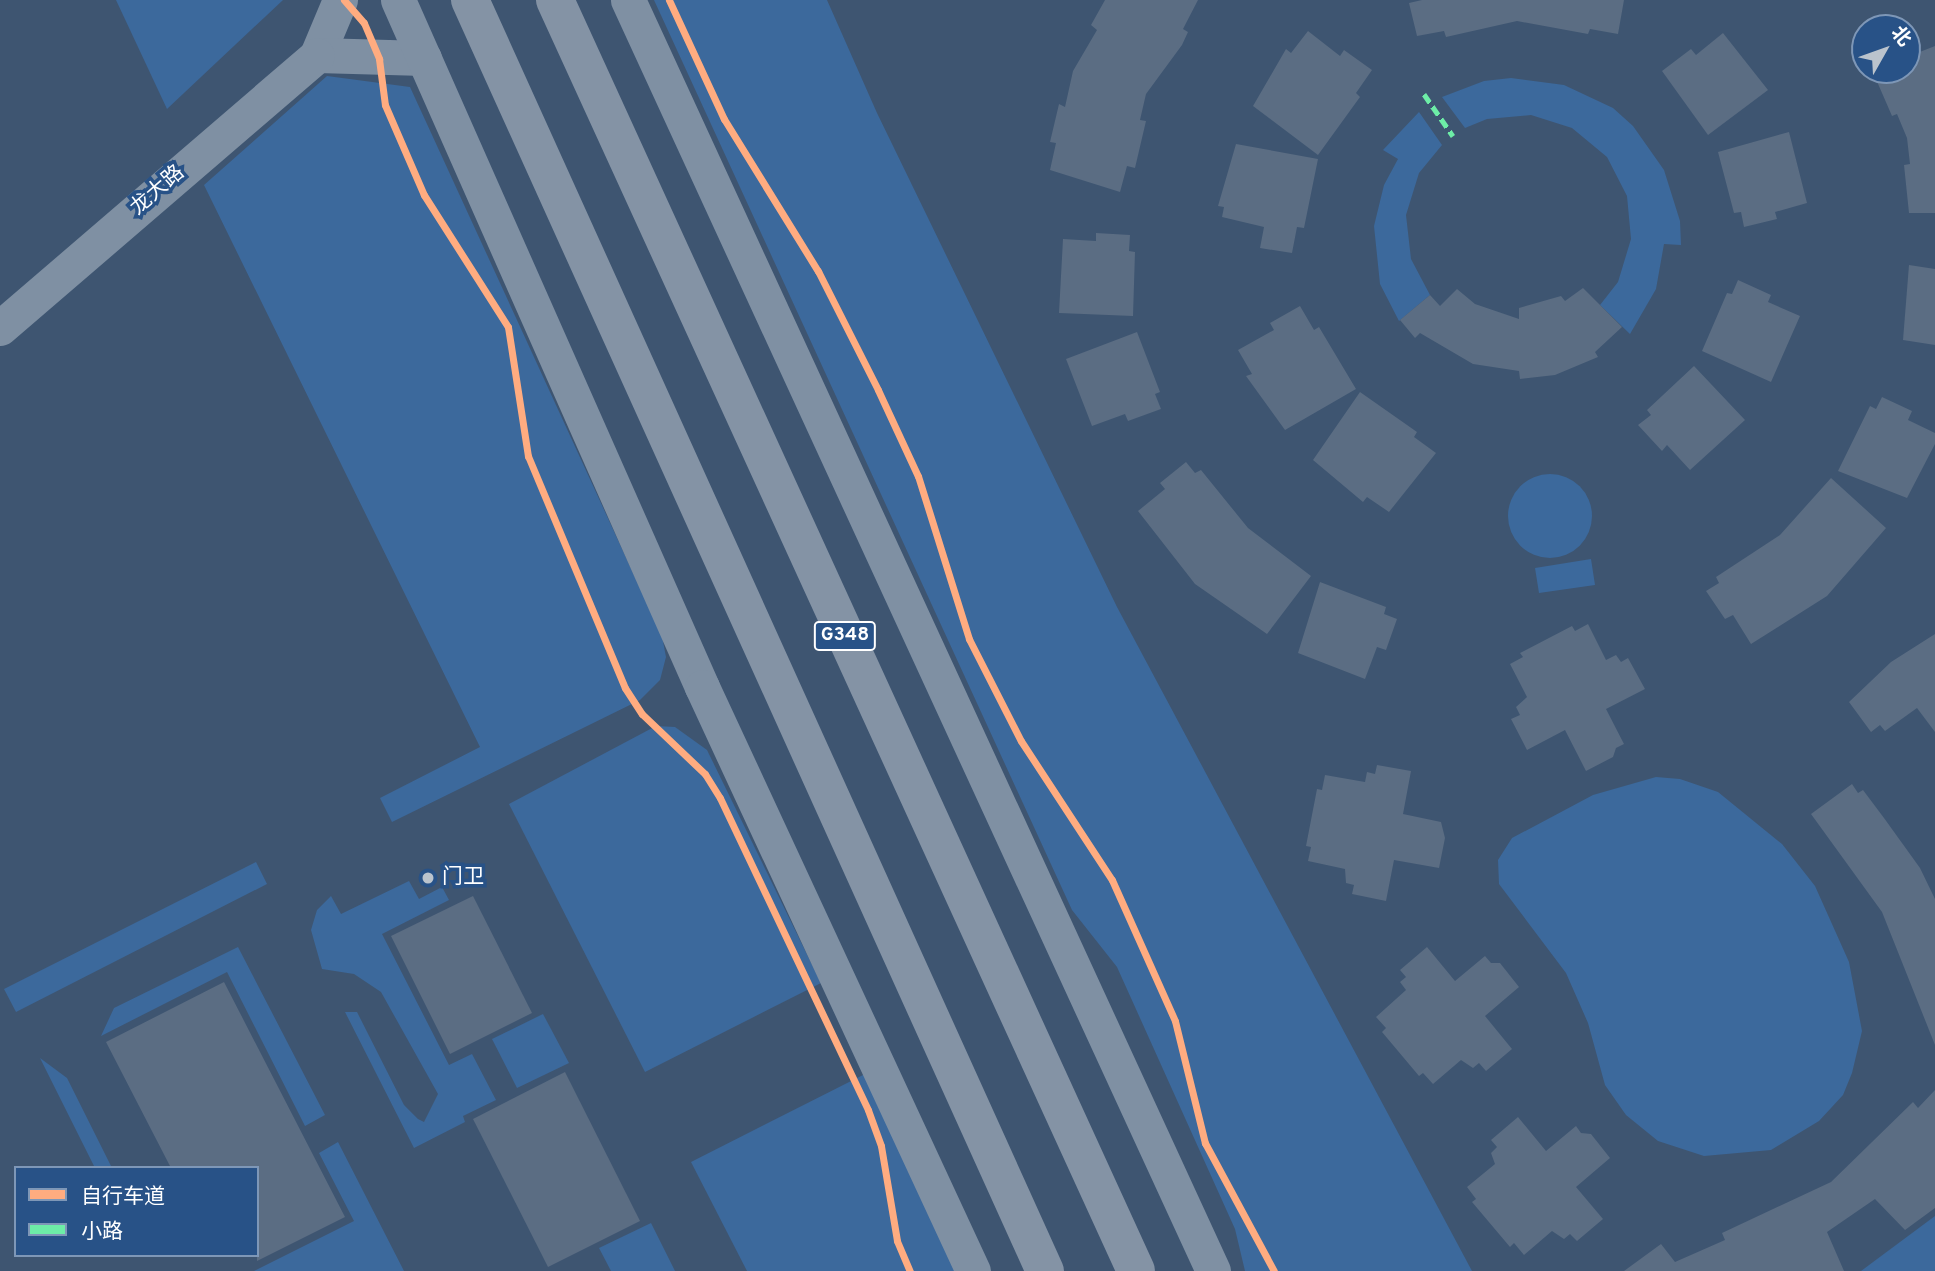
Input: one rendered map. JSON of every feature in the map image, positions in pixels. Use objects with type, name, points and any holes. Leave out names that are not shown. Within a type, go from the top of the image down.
[{"type":"highway","points":[[470,0],[1045,1271]]},
{"type":"highway","name":"G348","points":[[555,0],[1136,1271]]},
{"type":"street","points":[[341,0],[317,55],[424,58]]},
{"type":"street","points":[[398,0],[702,687],[973,1271]]},
{"type":"street","points":[[628,0],[1213,1271]]},
{"type":"street","name":"龙大路","points":[[0,328],[317,55]]},
{"type":"shaded area","points":[[116,0],[283,0],[167,109]]},
{"type":"shaded area","points":[[654,0],[827,0],[877,113],[1117,607],[1472,1271],[1245,1271],[1235,1229],[1117,967],[1072,910]]},
{"type":"shaded area","points":[[327,76],[410,87],[662,636],[666,657],[660,680],[640,700],[392,822],[380,798],[480,747],[204,185]]},
{"type":"shaded area","points":[[1511,78],[1564,85],[1613,108],[1633,126],[1664,170],[1680,221],[1681,245],[1664,244],[1656,289],[1630,334],[1600,305],[1618,282],[1631,239],[1627,196],[1607,157],[1572,128],[1531,115],[1487,119],[1465,128],[1442,97],[1484,81]]},
{"type":"shaded area","points":[[1419,112],[1442,145],[1419,173],[1406,215],[1411,259],[1430,295],[1399,321],[1380,284],[1374,226],[1384,185],[1398,159],[1383,150]]},
{"type":"shaded area","points":[[1550,474],[1566,477],[1580,486],[1589,500],[1592,516],[1589,532],[1580,546],[1566,555],[1550,558],[1534,555],[1520,546],[1511,532],[1508,516],[1511,500],[1520,486],[1534,477]]},
{"type":"shaded area","points":[[1591,559],[1595,585],[1539,593],[1535,568]]},
{"type":"shaded area","points":[[656,726],[675,727],[707,750],[821,983],[645,1072],[509,804]]},
{"type":"shaded area","points":[[1656,777],[1680,779],[1718,792],[1782,844],[1815,886],[1849,962],[1862,1031],[1852,1073],[1843,1095],[1819,1121],[1771,1150],[1704,1156],[1658,1141],[1626,1115],[1605,1085],[1588,1023],[1566,973],[1499,884],[1498,860],[1512,838],[1593,795]]},
{"type":"shaded area","points":[[256,862],[267,884],[16,1012],[4,989]]},
{"type":"shaded area","points":[[409,881],[419,899],[442,887],[449,900],[382,934],[449,1065],[472,1054],[496,1100],[463,1116],[465,1122],[414,1148],[345,1012],[357,1012],[404,1105],[418,1119],[424,1122],[438,1094],[381,992],[354,974],[322,969],[311,930],[317,910],[331,896],[341,914]]},
{"type":"shaded area","points":[[238,947],[325,1115],[305,1126],[227,972],[101,1036],[114,1008]]},
{"type":"shaded area","points":[[543,1014],[569,1063],[517,1088],[492,1039]]},
{"type":"shaded area","points":[[40,1058],[67,1078],[111,1166],[94,1166]]},
{"type":"shaded area","points":[[865,1074],[960,1271],[747,1271],[691,1162]]},
{"type":"shaded area","points":[[338,1142],[404,1271],[254,1271],[354,1221],[319,1153]]},
{"type":"shaded area","points":[[1935,1216],[1935,1271],[1861,1271]]},
{"type":"shaded area","points":[[651,1223],[675,1271],[611,1271],[599,1248]]},
{"type":"building","points":[[1105,0],[1198,0],[1183,29],[1188,32],[1182,45],[1146,94],[1140,120],[1146,121],[1135,168],[1127,166],[1120,192],[1050,170],[1056,143],[1050,142],[1059,104],[1065,107],[1073,71],[1097,30],[1091,25]]},
{"type":"building","points":[[1422,0],[1624,0],[1618,34],[1590,29],[1588,34],[1517,21],[1446,37],[1444,31],[1417,36],[1409,3]]},
{"type":"building","points":[[1308,31],[1340,56],[1344,50],[1372,70],[1356,93],[1360,97],[1318,155],[1253,106],[1286,49],[1291,53]]},
{"type":"building","points":[[1723,33],[1768,90],[1708,135],[1662,71],[1691,49],[1696,55]]},
{"type":"building","points":[[1935,46],[1935,213],[1909,213],[1904,165],[1910,164],[1907,138],[1897,114],[1892,116],[1878,84],[1921,84],[1921,52]]},
{"type":"building","points":[[1789,132],[1807,203],[1775,212],[1777,219],[1744,227],[1741,212],[1734,213],[1718,152]]},
{"type":"building","points":[[1236,144],[1318,159],[1304,228],[1297,227],[1292,253],[1260,248],[1264,227],[1222,217],[1224,207],[1218,206]]},
{"type":"building","points":[[1096,233],[1130,235],[1129,251],[1135,252],[1133,316],[1059,313],[1063,239],[1096,241]]},
{"type":"building","points":[[1909,265],[1935,269],[1935,345],[1903,340]]},
{"type":"building","points":[[1738,280],[1771,295],[1768,302],[1800,316],[1771,382],[1702,351],[1727,293],[1732,294]]},
{"type":"building","points":[[1583,288],[1622,327],[1595,352],[1598,357],[1555,375],[1520,379],[1519,371],[1473,364],[1420,333],[1415,338],[1400,320],[1430,295],[1440,306],[1457,289],[1475,304],[1519,319],[1519,308],[1561,296],[1565,301]]},
{"type":"building","points":[[1300,306],[1314,330],[1319,327],[1356,389],[1285,430],[1246,376],[1252,374],[1238,350],[1274,330],[1270,323]]},
{"type":"building","points":[[1137,332],[1160,392],[1155,394],[1161,409],[1128,421],[1125,414],[1092,426],[1066,359]]},
{"type":"building","points":[[1694,366],[1745,420],[1690,470],[1667,445],[1662,451],[1638,425],[1651,415],[1647,410]]},
{"type":"building","points":[[1360,392],[1417,432],[1414,437],[1436,453],[1389,512],[1367,497],[1363,502],[1313,460]]},
{"type":"building","points":[[1882,397],[1912,411],[1908,420],[1935,433],[1935,444],[1907,498],[1838,471],[1870,406],[1876,409]]},
{"type":"building","points":[[1186,462],[1195,473],[1201,470],[1248,528],[1311,576],[1267,634],[1195,584],[1138,511],[1165,489],[1160,483]]},
{"type":"building","points":[[1831,478],[1886,528],[1827,596],[1751,644],[1733,615],[1725,619],[1706,591],[1719,583],[1716,577],[1780,535]]},
{"type":"building","points":[[1320,582],[1386,607],[1384,614],[1397,619],[1386,650],[1377,647],[1365,679],[1298,653]]},
{"type":"building","points":[[1588,624],[1606,660],[1616,655],[1621,662],[1628,658],[1645,689],[1606,709],[1624,744],[1616,748],[1613,757],[1586,771],[1565,730],[1527,750],[1511,719],[1520,715],[1516,707],[1527,697],[1510,664],[1523,657],[1520,653],[1572,626],[1575,631]]},
{"type":"building","points":[[1935,634],[1935,732],[1917,708],[1885,731],[1880,725],[1871,732],[1849,702],[1891,662]]},
{"type":"building","points":[[1377,765],[1411,771],[1403,814],[1441,822],[1445,838],[1439,868],[1394,860],[1386,901],[1352,894],[1354,885],[1346,883],[1345,869],[1308,861],[1311,847],[1306,846],[1317,789],[1322,790],[1325,775],[1365,782],[1367,772],[1375,774]]},
{"type":"building","points":[[1852,784],[1858,793],[1863,790],[1884,818],[1920,868],[1935,899],[1935,1045],[1882,912],[1811,814]]},
{"type":"building","points":[[473,896],[532,1013],[450,1054],[391,936]]},
{"type":"building","points":[[1427,947],[1455,981],[1485,956],[1491,963],[1500,963],[1519,987],[1485,1016],[1512,1049],[1486,1071],[1479,1063],[1473,1068],[1461,1060],[1433,1084],[1423,1073],[1419,1076],[1382,1032],[1386,1028],[1376,1017],[1406,990],[1400,982],[1406,977],[1400,970]]},
{"type":"building","points":[[224,982],[345,1217],[257,1261],[259,1166],[170,1166],[106,1042]]},
{"type":"building","points":[[565,1072],[640,1221],[548,1267],[473,1119]]},
{"type":"building","points":[[1935,1090],[1935,1208],[1905,1230],[1875,1199],[1827,1232],[1844,1271],[1624,1271],[1661,1244],[1675,1262],[1725,1240],[1722,1233],[1831,1182],[1913,1102],[1918,1108]]},
{"type":"building","points":[[1518,1117],[1546,1151],[1576,1126],[1581,1133],[1591,1134],[1610,1158],[1576,1187],[1603,1219],[1577,1241],[1570,1234],[1564,1239],[1552,1231],[1524,1255],[1514,1243],[1510,1247],[1472,1202],[1476,1199],[1467,1187],[1495,1164],[1491,1153],[1497,1147],[1491,1140]]},
{"type":"marked path","points":[[1424,94],[1453,136]]},
{"type":"cycle path","points":[[344,0],[364,23],[379,59],[385,105],[424,195],[508,327],[528,456],[625,688],[642,714],[705,774],[720,798],[868,1110],[881,1146],[897,1241],[910,1271]]},
{"type":"cycle path","points":[[669,0],[724,119],[818,271],[878,390],[918,476],[969,639],[1021,741],[1112,880],[1175,1021],[1205,1143],[1274,1271]]},
{"type":"place","name":"门卫","points":[[428,878]]}]
